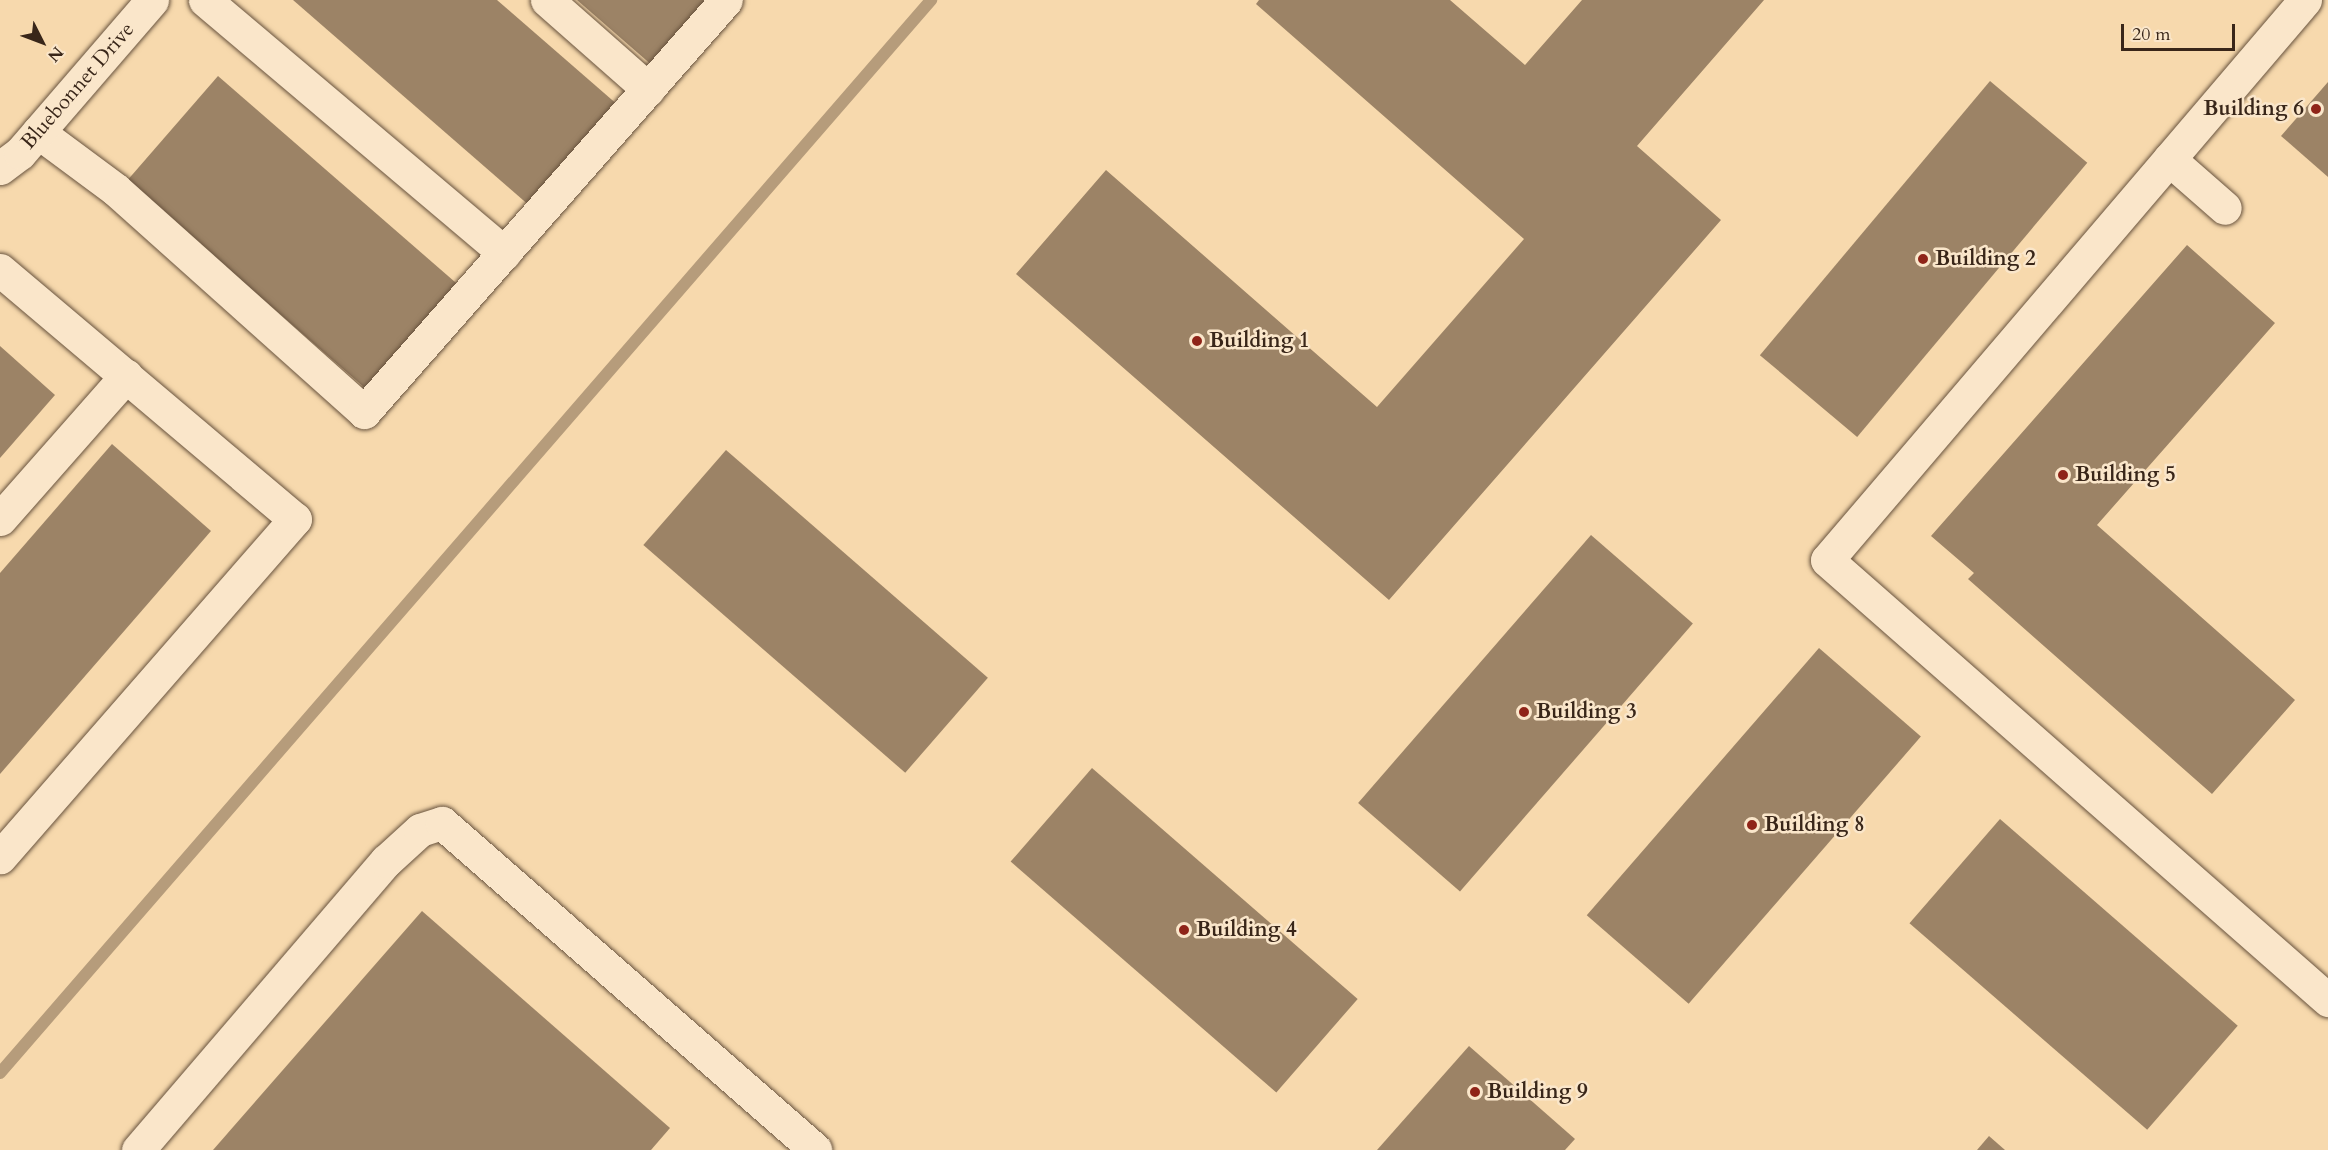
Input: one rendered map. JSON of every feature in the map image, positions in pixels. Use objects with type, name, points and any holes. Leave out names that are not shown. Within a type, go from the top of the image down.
[{"type":"street","name":"Bluebonnet Drive","points":[[0,168],[38,132],[152,0]]},
{"type":"street","points":[[205,0],[504,253]]},
{"type":"street","points":[[547,0],[648,89]]},
{"type":"street","points":[[38,132],[116,190],[364,412],[726,0]]},
{"type":"street","points":[[2305,0],[1827,560],[2328,1000]]},
{"type":"street","points":[[2169,159],[2225,208]]},
{"type":"street","points":[[0,270],[295,519],[0,856]]},
{"type":"street","points":[[0,519],[126,376]]},
{"type":"street","points":[[138,1150],[386,861],[420,830],[442,823],[815,1150]]},
{"type":"building","points":[[293,0],[497,0],[619,106],[531,207]]},
{"type":"building","points":[[577,0],[712,0],[654,67]]},
{"type":"building","name":"Building 1","points":[[1259,0],[1450,0],[1525,65],[1582,0],[1764,0],[1637,146],[1721,220],[1389,600],[1016,274],[1106,170],[1377,407],[1524,239],[1256,4]]},
{"type":"building","points":[[218,76],[461,287],[370,392],[127,181]]},
{"type":"building","name":"Building 2","points":[[1990,81],[2087,163],[1857,437],[1760,355]]},
{"type":"building","name":"Building 6","points":[[2328,82],[2328,177],[2281,136]]},
{"type":"building","name":"Building 5","points":[[2187,245],[2275,323],[2097,525],[2295,700],[2212,794],[1968,579],[1974,573],[1931,536]]},
{"type":"building","points":[[0,346],[55,395],[0,458]]},
{"type":"building","points":[[112,444],[211,531],[0,774],[0,573]]},
{"type":"building","points":[[726,450],[988,678],[905,773],[643,545]]},
{"type":"building","name":"Building 3","points":[[1591,535],[1693,624],[1460,891],[1358,803]]},
{"type":"building","name":"Building 8","points":[[1819,648],[1921,737],[1689,1004],[1587,915]]},
{"type":"building","name":"Building 4","points":[[1092,768],[1358,999],[1276,1093],[1011,862]]},
{"type":"building","points":[[2000,819],[2238,1026],[2147,1130],[1909,923]]},
{"type":"building","points":[[422,911],[670,1128],[651,1150],[213,1150]]},
{"type":"building","name":"Building 9","points":[[1469,1046],[1575,1139],[1565,1150],[1377,1150]]},
{"type":"building","points":[[1989,1136],[2005,1150],[1977,1150]]},
{"type":"waterway","points":[[0,1073],[931,0]]},
{"type":"place","name":"Building 6","points":[[2316,109]]},
{"type":"place","name":"Building 2","points":[[1923,259]]},
{"type":"place","name":"Building 1","points":[[1197,341]]},
{"type":"place","name":"Building 5","points":[[2063,475]]},
{"type":"place","name":"Building 3","points":[[1524,712]]},
{"type":"place","name":"Building 8","points":[[1752,825]]},
{"type":"place","name":"Building 4","points":[[1184,930]]},
{"type":"place","name":"Building 9","points":[[1475,1092]]}]
